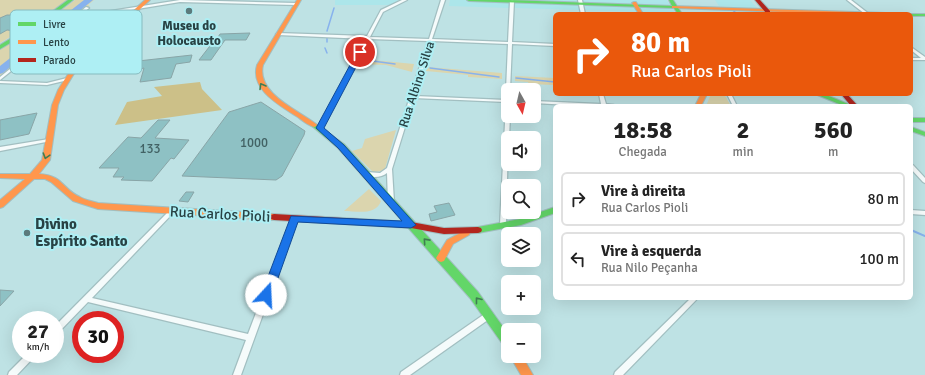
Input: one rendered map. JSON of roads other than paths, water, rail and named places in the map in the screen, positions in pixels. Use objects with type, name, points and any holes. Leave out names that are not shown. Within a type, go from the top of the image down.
[{"type":"main road","points":[[58,10],[71,0]]},
{"type":"main road","points":[[137,10],[148,0]]},
{"type":"main road","points":[[471,0],[634,3],[768,12]]},
{"type":"main road","points":[[757,0],[768,12]]},
{"type":"main road","points":[[297,2],[260,65],[258,73],[260,83],[264,90],[273,98],[320,128],[341,146],[474,295],[501,333]]},
{"type":"main road","points":[[634,3],[640,12]]},
{"type":"main road","points":[[913,15],[925,15]]},
{"type":"main road","points":[[0,47],[10,41]]},
{"type":"main road","points":[[0,205],[34,175],[46,160],[54,110],[61,90],[71,74]]},
{"type":"main road","points":[[824,96],[845,104]]},
{"type":"main road","points":[[835,100],[842,99],[844,96]]},
{"type":"main road","points":[[846,96],[853,104]]},
{"type":"main road","points":[[913,120],[925,120]]},
{"type":"main road","points":[[913,130],[925,134]]},
{"type":"main road","name":"Rua Carlos Pioli","points":[[0,176],[34,175],[46,177],[54,180],[76,199],[89,205],[108,208],[411,225],[432,231],[470,231],[503,225],[553,211]]},
{"type":"main road","points":[[442,258],[447,244],[470,231]]},
{"type":"main road","points":[[520,363],[528,375]]},
{"type":"street","points":[[320,128],[384,10],[405,0]]},
{"type":"street","name":"Rua Albino Silva","points":[[391,202],[389,169],[443,0]]},
{"type":"street","points":[[849,0],[864,12]]},
{"type":"street","points":[[508,83],[512,1]]},
{"type":"street","points":[[122,10],[168,2],[297,2]]},
{"type":"street","points":[[580,2],[582,12]]},
{"type":"street","points":[[278,34],[553,45]]},
{"type":"street","points":[[913,50],[925,59]]},
{"type":"street","points":[[913,59],[925,59]]},
{"type":"street","points":[[0,79],[10,71]]},
{"type":"street","points":[[0,82],[47,84],[67,79]]},
{"type":"street","points":[[47,84],[61,90]]},
{"type":"street","points":[[412,97],[501,101]]},
{"type":"street","points":[[541,102],[569,104]]},
{"type":"street","points":[[503,225],[507,123]]},
{"type":"street","points":[[0,149],[49,140]]},
{"type":"street","points":[[913,168],[925,181]]},
{"type":"street","points":[[367,174],[381,175],[389,169]]},
{"type":"street","points":[[64,322],[172,211]]},
{"type":"street","points":[[913,212],[925,213]]},
{"type":"street","points":[[237,375],[294,218]]},
{"type":"street","points":[[86,299],[250,338]]},
{"type":"street","points":[[618,375],[693,300]]},
{"type":"street","points":[[404,375],[489,315]]},
{"type":"street","points":[[12,375],[23,363]]},
{"type":"waterway","points":[[76,10],[89,0]]},
{"type":"waterway","points":[[327,31],[334,8]]},
{"type":"waterway","points":[[325,48],[327,53]]},
{"type":"waterway","points":[[365,60],[395,64]]},
{"type":"waterway","points":[[0,71],[10,63]]},
{"type":"waterway","points":[[430,68],[499,77]]},
{"type":"waterway","points":[[516,78],[553,82]]},
{"type":"waterway","points":[[913,231],[925,236]]},
{"type":"place","name":"Museu do Holocausto","points":[[189,11]]},
{"type":"place","name":"Divino Espírito Santo","points":[[27,233]]}]
